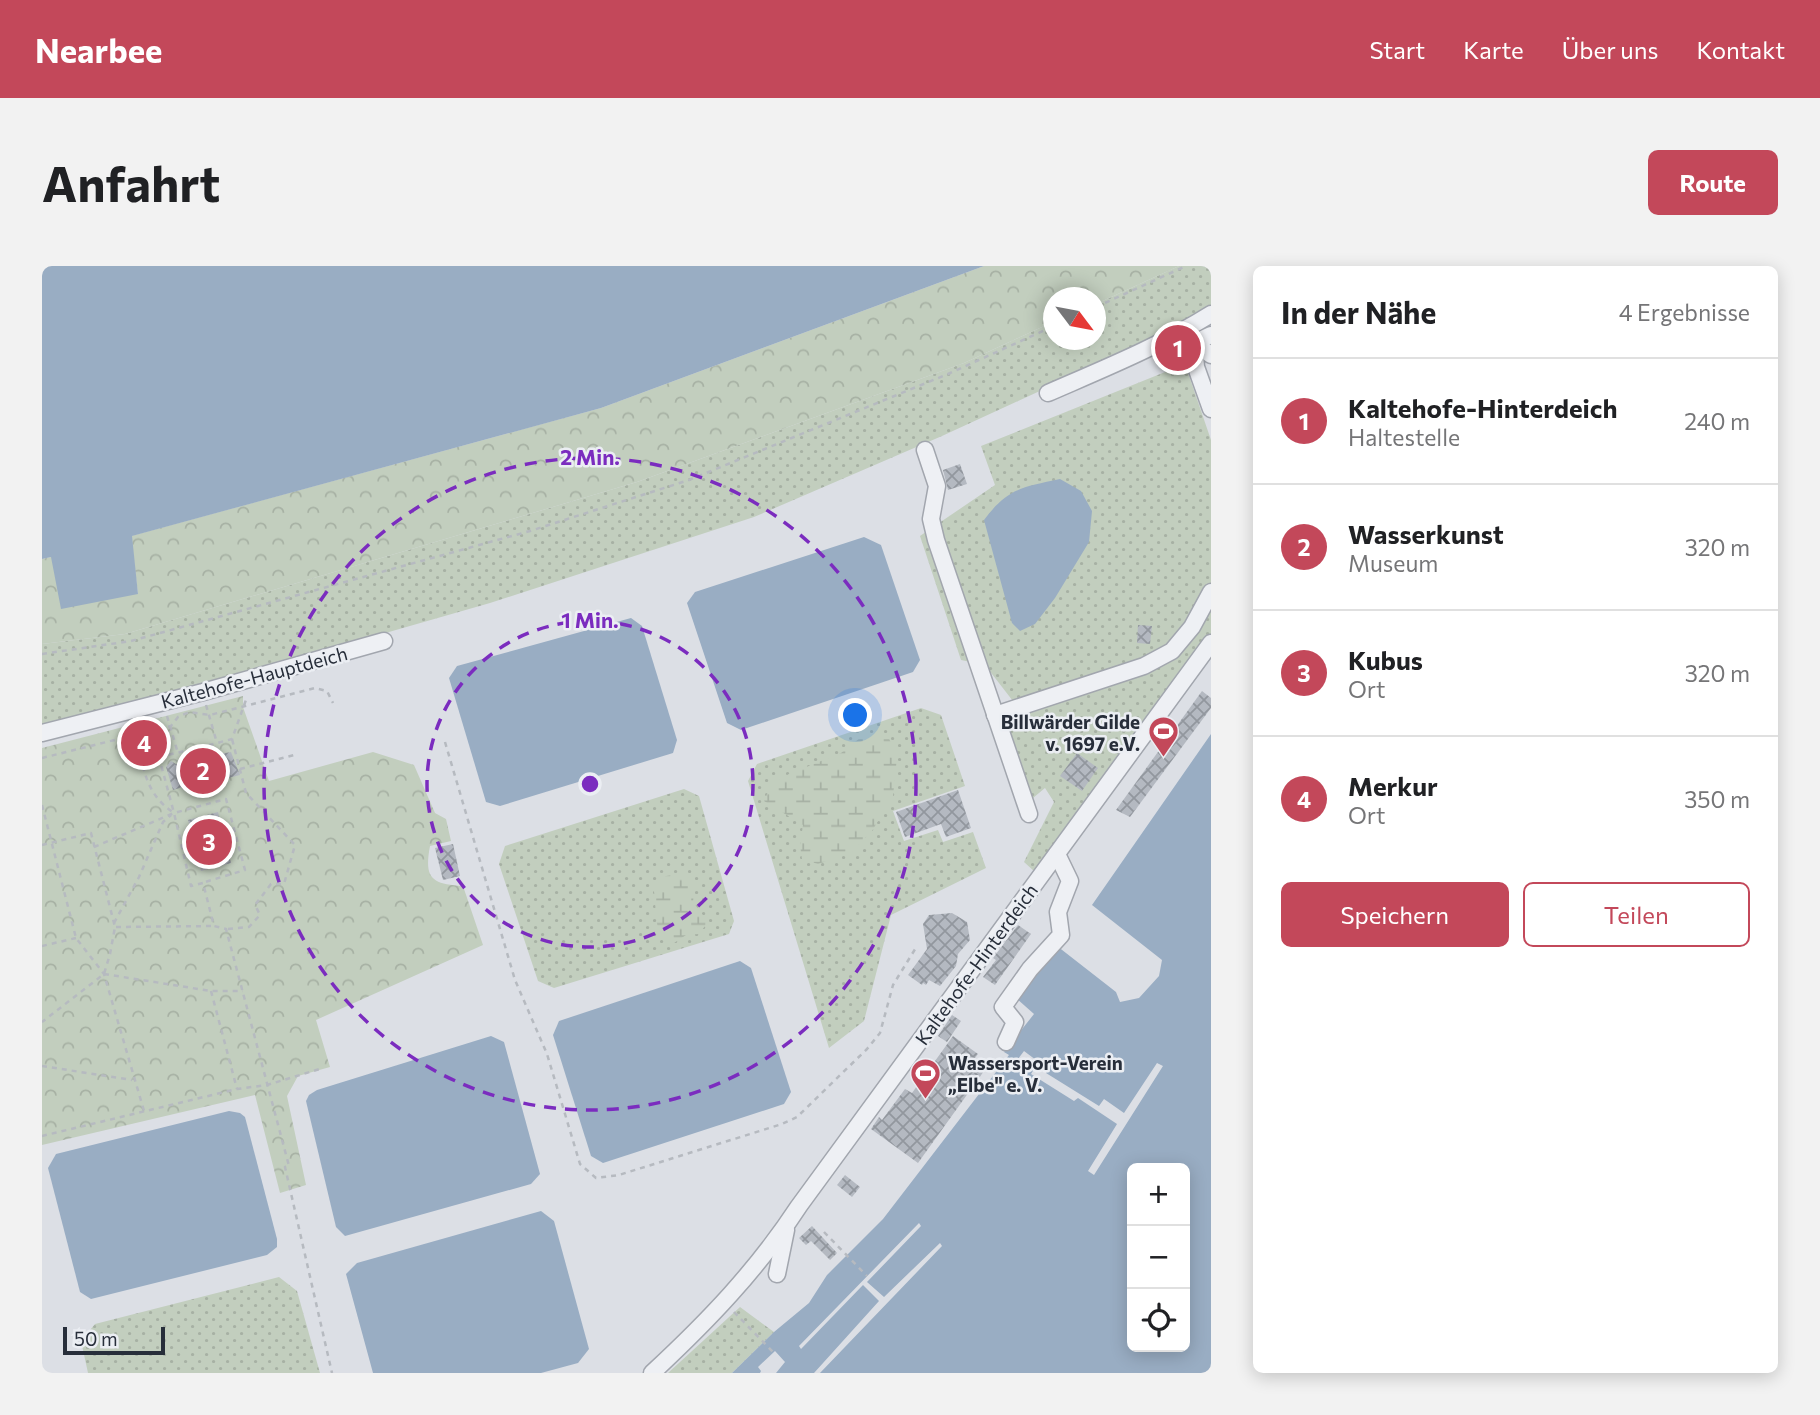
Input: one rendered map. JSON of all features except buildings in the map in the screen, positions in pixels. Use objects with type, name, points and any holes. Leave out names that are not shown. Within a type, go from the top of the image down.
[{"type":"street","points":[[1211,314],[1191,336],[1195,367],[1211,409]]},
{"type":"street","points":[[1048,393],[1127,358],[1191,336],[1211,335]]},
{"type":"street","points":[[1191,336],[1211,355]]},
{"type":"street","points":[[925,450],[937,486],[931,519],[936,540],[1029,814]]},
{"type":"street","points":[[995,715],[1144,666],[1172,651],[1192,627],[1211,593]]},
{"type":"street","name":"Kaltehofe-Hauptdeich","points":[[42,733],[203,692],[384,641]]},
{"type":"street","name":"Kaltehofe-Hinterdeich","points":[[652,1373],[724,1302],[759,1263],[1211,643]]},
{"type":"street","points":[[1006,1042],[1015,1022],[1003,1007],[1030,969],[1061,934],[1058,912],[1070,881],[1057,854]]},
{"type":"street","points":[[778,1274],[787,1224]]},
{"type":"path","points":[[1106,302],[1186,266]]},
{"type":"path","points":[[42,656],[47,653],[131,641],[530,531],[676,484],[947,374],[1043,331]]},
{"type":"path","points":[[42,758],[170,726],[178,717],[189,712],[210,715],[315,688],[327,691],[333,703]]},
{"type":"path","points":[[203,692],[217,743]]},
{"type":"path","points":[[114,925],[214,926],[226,929],[249,927],[260,915],[255,905],[271,884],[284,884],[295,845],[246,793],[232,739],[247,696]]},
{"type":"path","points":[[167,716],[178,753]]},
{"type":"path","points":[[94,847],[174,813],[226,799],[245,870],[191,886],[174,813],[159,757],[130,729]]},
{"type":"path","points":[[135,734],[150,790],[160,804],[174,813]]},
{"type":"path","points":[[159,757],[232,739]]},
{"type":"path","points":[[445,742],[515,980],[547,1054],[580,1164],[596,1178],[619,1175],[797,1117],[880,1033],[893,985],[917,946]]},
{"type":"path","points":[[206,746],[208,753]]},
{"type":"path","points":[[240,769],[298,754]]},
{"type":"path","points":[[42,805],[76,938],[104,974],[144,1111]]},
{"type":"path","points":[[42,1022],[104,974],[114,925],[163,822],[174,813]]},
{"type":"path","points":[[42,845],[91,833],[114,925]]},
{"type":"path","points":[[203,883],[214,926]]},
{"type":"path","points":[[226,929],[289,1166],[285,1167],[332,1373]]},
{"type":"path","points":[[42,946],[76,938]]},
{"type":"path","points":[[104,974],[211,991],[243,991]]},
{"type":"path","points":[[211,991],[237,1088]]},
{"type":"path","points":[[42,1066],[134,1081]]},
{"type":"path","points":[[42,1136],[237,1088],[267,1085],[323,1068]]},
{"type":"path","points":[[824,1232],[867,1276]]},
{"type":"path","points":[[730,1307],[773,1352]]},
{"type":"green space","points":[[984,266],[1179,266],[1106,299],[1106,287],[1043,287],[1043,327],[964,363],[637,482],[125,634],[42,644],[42,559],[51,557],[138,594],[131,536],[601,408]]},
{"type":"green space","points":[[1179,266],[1211,266],[1211,307],[1146,342],[942,436],[754,517],[490,603],[197,687],[42,724],[42,644],[125,634],[637,482],[964,363],[1043,327],[1043,350],[1106,350],[1106,299]]},
{"type":"green space","points":[[1185,364],[1211,440],[1211,636],[1035,872],[1024,862],[1054,802],[1045,788],[1027,803],[1005,735],[1016,705],[985,665],[961,660],[920,536],[995,485],[981,446]]},
{"type":"green space","points":[[243,696],[243,707],[269,781],[373,752],[414,765],[435,813],[446,819],[451,841],[430,846],[429,872],[437,881],[463,886],[483,945],[316,1020],[330,1067],[298,1076],[287,1096],[306,1185],[280,1193],[255,1095],[42,1145],[42,748]]},
{"type":"green space","points":[[921,708],[941,715],[965,786],[893,811],[904,841],[938,830],[943,842],[973,832],[986,868],[891,915],[864,1021],[829,1048],[748,781],[757,764]]},
{"type":"green space","points":[[865,734],[887,734],[897,757],[893,796],[872,831],[852,852],[818,864],[802,859],[800,845],[803,825],[764,801],[772,783],[841,753]]},
{"type":"green space","points":[[684,789],[699,796],[734,921],[729,934],[554,988],[538,981],[499,864],[505,846]]},
{"type":"green space","points":[[683,873],[695,882],[693,902],[708,922],[699,934],[686,935],[671,945],[660,937],[653,884],[666,876]]},
{"type":"green space","points":[[279,1277],[297,1291],[320,1373],[88,1373],[81,1341],[95,1324]]},
{"type":"green space","points":[[740,1307],[774,1332],[732,1373],[668,1373]]},
{"type":"water","points":[[42,266],[984,266],[601,408],[132,536],[138,594],[61,609],[51,557],[42,559]]},
{"type":"water","points":[[1060,479],[1081,491],[1092,511],[1089,542],[1055,598],[1035,624],[1020,631],[1012,623],[984,520],[1001,501],[1017,490]]},
{"type":"water","points":[[864,537],[881,545],[920,660],[913,672],[741,730],[727,723],[687,603],[695,592]]},
{"type":"water","points":[[631,618],[642,626],[677,740],[673,753],[500,806],[486,802],[449,678],[457,666]]},
{"type":"water","points":[[1211,734],[1211,1373],[732,1373],[809,1303],[827,1275],[883,1219],[1009,1055],[1004,1052],[1034,1014],[1016,998],[1057,946],[1116,992],[1120,1002],[1139,998],[1159,976],[1162,960],[1092,905]]},
{"type":"water","points":[[740,961],[751,968],[791,1092],[784,1104],[603,1163],[591,1156],[553,1035],[559,1021]]},
{"type":"water","points":[[491,1036],[504,1042],[540,1174],[531,1184],[345,1236],[336,1227],[306,1101],[309,1095],[317,1090]]},
{"type":"water","points":[[229,1111],[245,1117],[277,1247],[267,1255],[91,1299],[80,1292],[48,1168],[56,1154]]},
{"type":"water","points":[[541,1211],[554,1221],[589,1349],[578,1363],[541,1373],[373,1373],[346,1274],[357,1263]]},
{"type":"pier","points":[[1024,1051],[1048,1069],[1046,1073],[1099,1106],[1104,1099],[1124,1113],[1157,1063],[1163,1066],[1094,1175],[1088,1171],[1117,1124],[1078,1098],[1074,1101],[1031,1074],[1034,1069],[1018,1059]]},
{"type":"pier","points":[[919,1223],[921,1226],[867,1282],[884,1297],[940,1243],[942,1246],[820,1373],[814,1373],[879,1301],[863,1285],[801,1349],[799,1346]]},
{"type":"pier","points":[[775,1351],[785,1362],[776,1373],[760,1373],[758,1367]]},
{"type":"place","name":"Kaltehofe-Hinterdeich","points":[[1178,348]]},
{"type":"place","name":"Merkur","points":[[144,743]]},
{"type":"place","name":"Billwärder Gilde v. 1697 e.V.","points":[[1163,759]]},
{"type":"place","name":"Wasserkunst","points":[[203,771]]},
{"type":"place","name":"Kubus","points":[[209,842]]},
{"type":"place","name":"Wassersport-Verein „Elbe\" e. V.","points":[[925,1100]]}]
